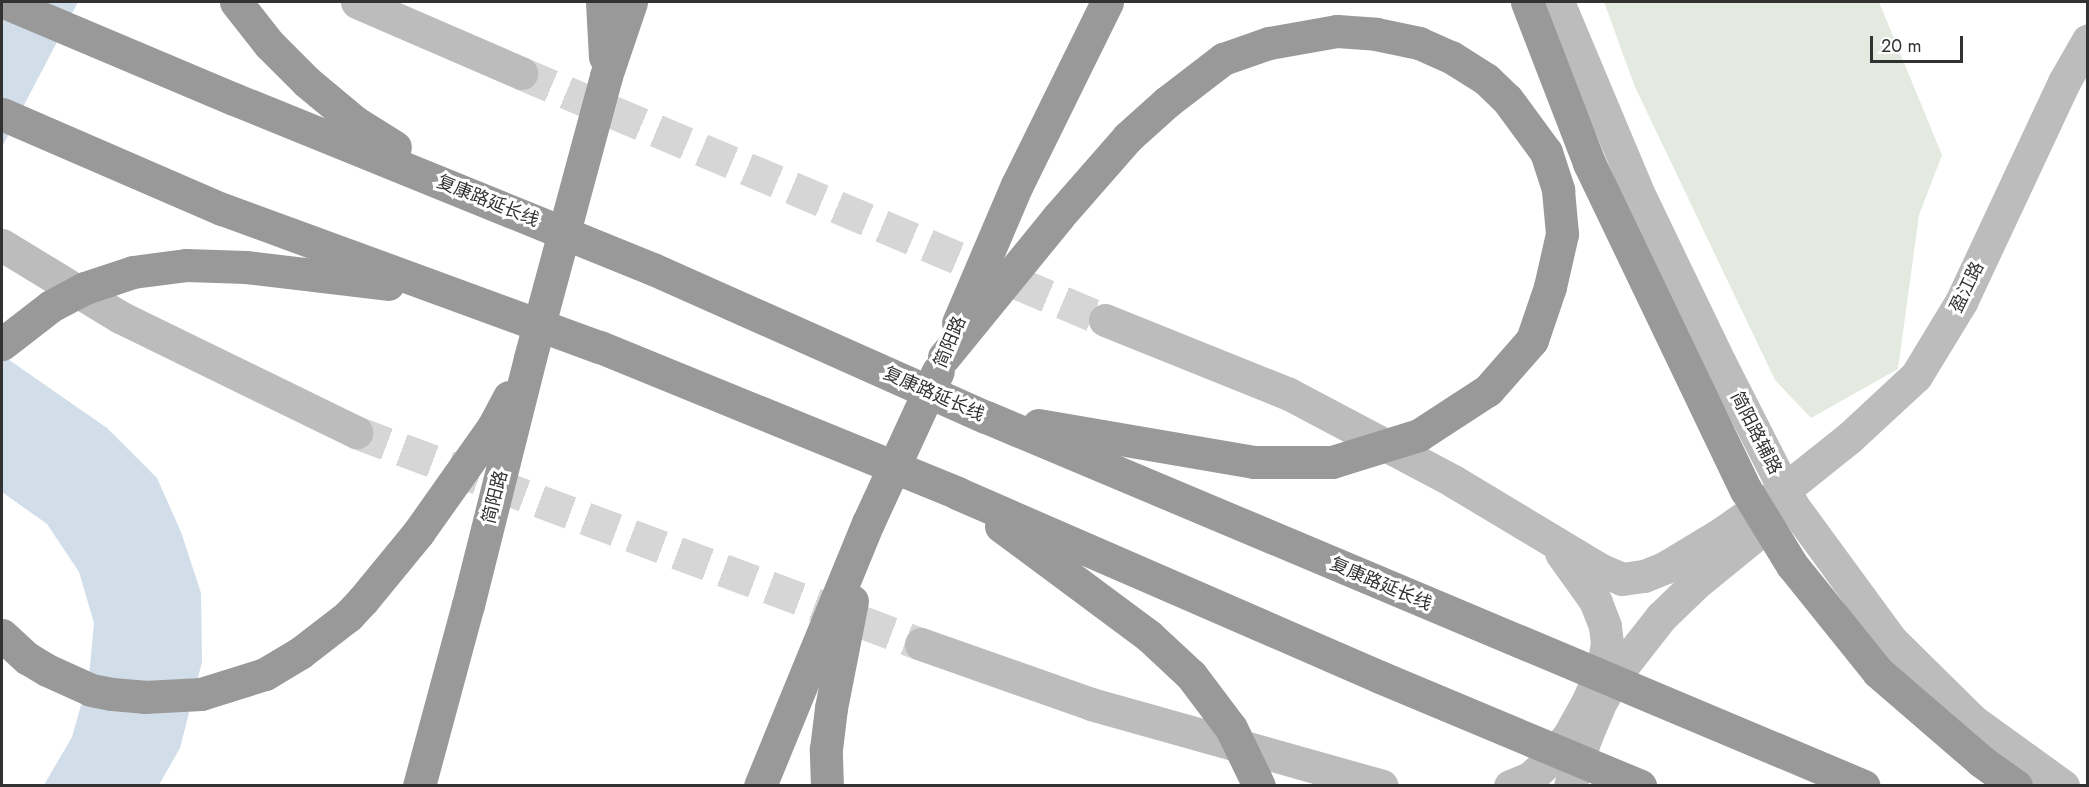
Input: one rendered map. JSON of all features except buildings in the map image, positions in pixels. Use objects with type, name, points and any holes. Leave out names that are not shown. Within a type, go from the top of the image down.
[{"type":"highway","name":"复康路延长线","points":[[4,2],[234,99],[653,268],[986,417],[1864,786]]},
{"type":"highway","points":[[236,2],[268,44],[307,82],[355,122],[459,188]]},
{"type":"highway","points":[[602,2],[606,76]]},
{"type":"highway","name":"简阳路","points":[[419,786],[606,76],[631,2]]},
{"type":"highway","name":"简阳路","points":[[760,786],[868,523],[944,357],[1017,185],[1107,2]]},
{"type":"highway","points":[[1527,2],[1589,163],[1746,490],[1792,565],[1878,672],[1980,762],[2016,786]]},
{"type":"highway","points":[[944,357],[1065,208],[1128,137],[1167,102],[1223,59],[1269,43],[1337,31],[1376,34],[1419,43],[1451,57],[1486,79],[1507,99],[1545,152],[1558,190],[1562,234],[1551,287],[1533,340],[1488,390],[1419,435],[1332,462],[1254,462],[986,417]]},
{"type":"highway","points":[[2,114],[222,209],[600,347],[957,493],[1380,677],[1640,786]]},
{"type":"highway","points":[[2,344],[51,306],[85,288],[133,272],[186,265],[246,267],[443,290]]},
{"type":"highway","points":[[2,636],[27,658],[62,677],[91,690],[112,694],[144,697],[201,694],[265,674],[325,634],[363,600],[418,533],[493,428],[530,358]]},
{"type":"highway","points":[[957,493],[1149,636],[1191,675],[1231,728],[1259,786]]},
{"type":"highway","points":[[827,786],[826,749],[831,708],[868,523]]},
{"type":"main road","points":[[357,2],[522,73]]},
{"type":"main road","name":"简阳路辅路","points":[[1558,2],[1641,199],[1789,497],[1891,640],[1973,721],[2063,786]]},
{"type":"main road","name":"盈江路","points":[[1789,497],[1916,376],[1960,302],[2059,92],[2088,40]]},
{"type":"main road","name":"盈江路","points":[[1789,497],[1868,448],[1903,417],[1931,387],[1962,335],[2088,78]]},
{"type":"main road","points":[[2,245],[120,317],[356,432]]},
{"type":"main road","points":[[1105,320],[1288,394],[1453,481],[1601,570],[1622,579],[1644,576],[1666,567],[1789,497]]},
{"type":"main road","points":[[1570,786],[1585,738],[1601,701],[1621,668],[1661,617],[1789,497]]},
{"type":"main road","points":[[1510,786],[1530,778],[1549,760],[1569,735],[1587,703],[1603,666],[1607,643],[1605,626],[1596,602],[1551,541]]},
{"type":"main road","points":[[921,644],[1091,704],[1385,785]]},
{"type":"shaded area","points":[[2,2],[78,2],[2,147]]},
{"type":"shaded area","points":[[1604,2],[1879,2],[1942,155],[1919,215],[1898,369],[1811,418],[1775,380],[1635,87]]},
{"type":"shaded area","points":[[2,355],[107,428],[157,478],[181,532],[201,593],[202,662],[180,748],[159,785],[44,785],[72,737],[89,677],[94,623],[79,572],[47,524],[2,492]]},
{"type":"tunnel","points":[[521,73],[1105,320]]},
{"type":"tunnel","points":[[356,432],[921,644]]}]
